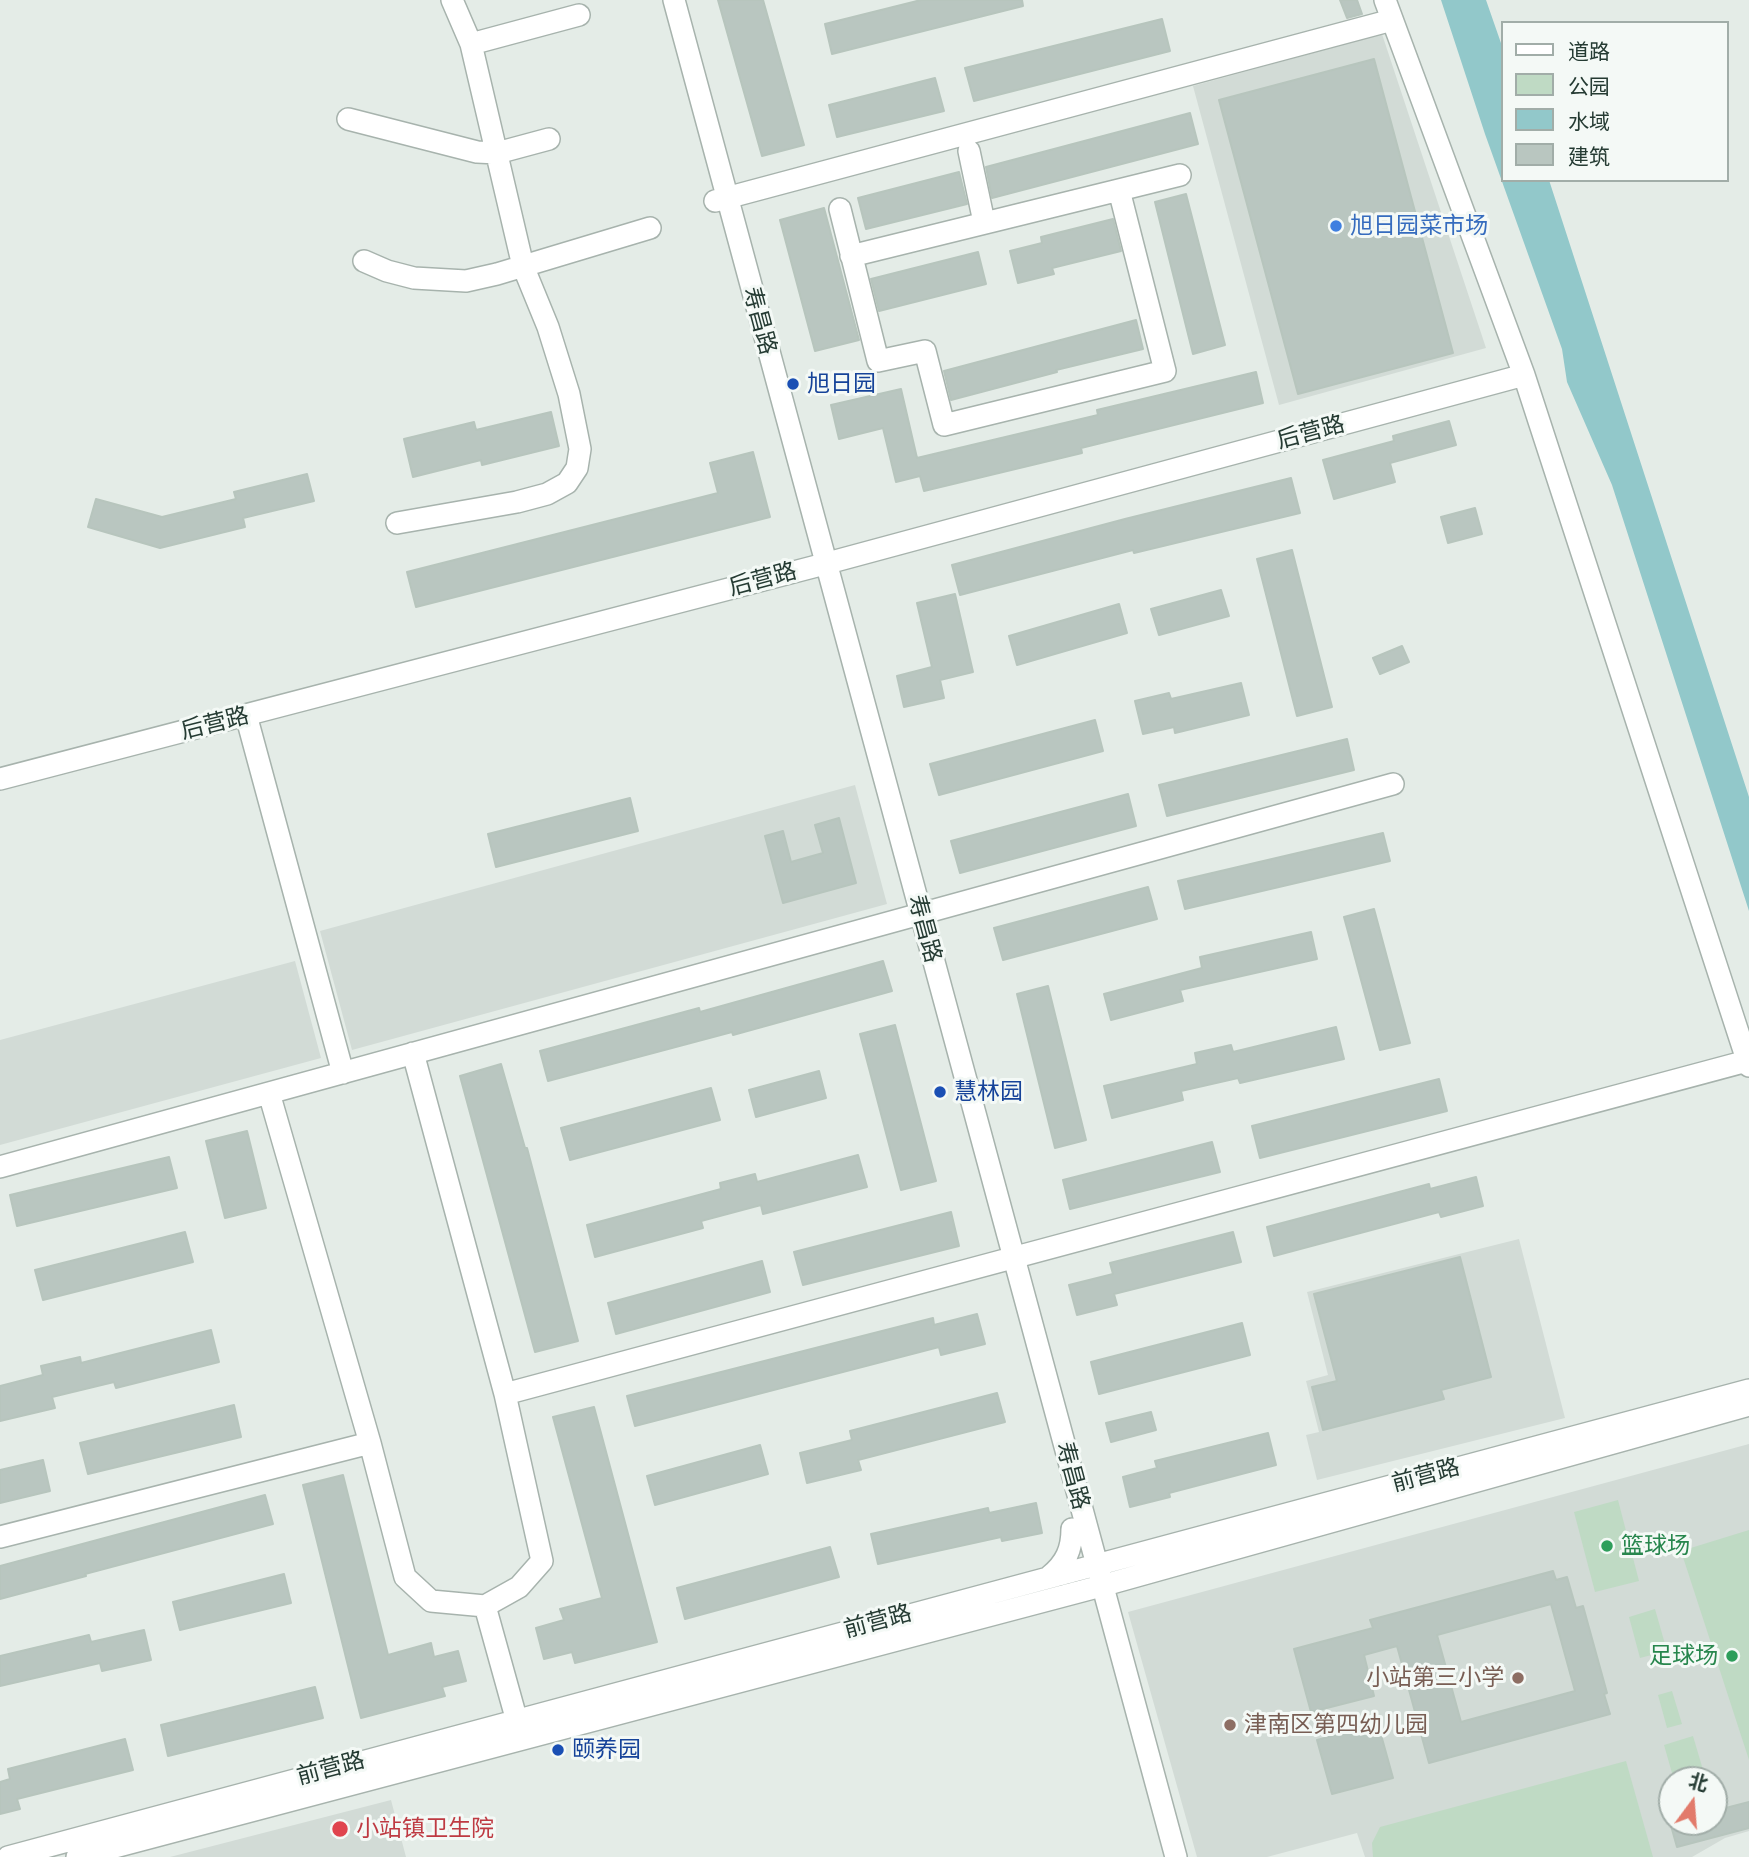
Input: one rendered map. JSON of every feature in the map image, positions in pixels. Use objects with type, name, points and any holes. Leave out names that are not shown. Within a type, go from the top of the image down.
[{"type":"street","points":[[397,523],[517,502],[547,494],[567,483],[578,468],[580,449],[569,394],[548,327],[523,266],[471,44],[452,0]]},
{"type":"street","name":"寿昌路","points":[[661,0],[721,199]]},
{"type":"street","name":"寿昌路","points":[[674,0],[721,199],[1079,1527],[1085,1567],[1094,1587],[1176,1857]]},
{"type":"street","points":[[505,1394],[1748,1063],[1524,375],[1389,10],[721,199]]},
{"type":"street","points":[[471,44],[579,15]]},
{"type":"street","points":[[348,119],[477,152],[497,153],[549,139]]},
{"type":"street","points":[[969,150],[984,222]]},
{"type":"street","points":[[852,256],[1180,175]]},
{"type":"street","points":[[839,209],[878,361],[925,352],[944,425],[1165,371],[1119,190]]},
{"type":"street","points":[[365,261],[387,271],[414,278],[466,281],[650,228]]},
{"type":"street","name":"后营路","points":[[0,779],[818,565],[1524,375]]},
{"type":"street","points":[[247,715],[343,1073]]},
{"type":"street","points":[[0,1167],[1393,784]]},
{"type":"street","points":[[269,1093],[370,1443],[405,1577],[431,1601],[485,1606],[519,1587],[541,1562],[505,1394],[413,1053]]},
{"type":"street","name":"前营路","points":[[77,1857],[1050,1576],[1749,1390]]},
{"type":"street","name":"前营路","points":[[8,1857],[1055,1598],[1749,1405]]},
{"type":"street","points":[[0,1537],[370,1443]]},
{"type":"street","points":[[1050,1576],[1062,1566],[1079,1527]]},
{"type":"street","points":[[1055,1598],[1070,1587],[1085,1567]]},
{"type":"street","name":"寿昌路","points":[[1094,1587],[1161,1857]]},
{"type":"street","points":[[485,1606],[519,1729]]},
{"type":"shaded area","name":"旭日园菜市场","points":[[1382,34],[1486,348],[1279,405],[1193,86]]},
{"type":"shaded area","points":[[855,785],[887,904],[352,1050],[320,931]]},
{"type":"shaded area","points":[[295,961],[321,1058],[0,1145],[0,1040]]},
{"type":"shaded area","points":[[1519,1239],[1565,1418],[1317,1480],[1306,1435],[1319,1432],[1306,1381],[1328,1375],[1307,1292]]},
{"type":"shaded area","name":"小站第三小学","points":[[1749,1444],[1749,1831],[1725,1838],[1692,1857],[1365,1857],[1357,1833],[1267,1857],[1197,1857],[1128,1612]]},
{"type":"shaded area","name":"小站镇卫生院","points":[[391,1800],[406,1857],[170,1857]]},
{"type":"green space","name":"篮球场","points":[[1618,1500],[1639,1581],[1595,1592],[1574,1512]]},
{"type":"green space","name":"足球场","points":[[1749,1530],[1749,1760],[1681,1551]]},
{"type":"green space","name":"篮球场","points":[[1655,1609],[1667,1651],[1640,1658],[1629,1617]]},
{"type":"green space","points":[[1672,1691],[1682,1724],[1667,1728],[1658,1695]]},
{"type":"green space","points":[[1693,1736],[1702,1766],[1670,1766],[1664,1745]]},
{"type":"green space","points":[[1626,1761],[1653,1857],[1373,1857],[1372,1843],[1380,1827]]},
{"type":"water","points":[[1441,0],[1486,0],[1500,40],[1500,176]]},
{"type":"water","points":[[1502,182],[1550,182],[1749,797],[1749,911],[1612,485],[1567,382],[1562,349]]},
{"type":"building","points":[[718,0],[763,0],[804,145],[762,156]]},
{"type":"building","points":[[921,0],[1022,0],[1023,6],[832,54],[825,24]]},
{"type":"building","points":[[1340,0],[1357,0],[1362,14],[1347,18]]},
{"type":"building","points":[[1162,19],[1170,51],[974,101],[965,68]]},
{"type":"building","name":"旭日园菜市场","points":[[1374,59],[1453,353],[1298,394],[1219,100]]},
{"type":"building","points":[[935,78],[944,111],[837,137],[829,105]]},
{"type":"building","points":[[1190,113],[1198,144],[992,198],[986,167]]},
{"type":"building","points":[[959,172],[967,204],[866,229],[858,198]]},
{"type":"building","points":[[1186,194],[1225,345],[1193,354],[1155,202]]},
{"type":"building","points":[[824,208],[859,340],[815,351],[780,220]]},
{"type":"building","points":[[1113,219],[1121,251],[1052,268],[1054,274],[1018,283],[1010,251],[1042,243],[1041,237]]},
{"type":"building","points":[[978,252],[986,284],[879,311],[871,279]]},
{"type":"building","points":[[1136,320],[1143,349],[951,400],[944,371]]},
{"type":"building","points":[[1256,372],[1263,403],[1081,448],[1082,453],[924,491],[920,476],[896,482],[883,428],[839,439],[831,405],[901,389],[917,458],[1098,415],[1097,410]]},
{"type":"building","points":[[551,412],[559,446],[482,465],[481,460],[413,477],[404,439],[474,422],[476,430]]},
{"type":"building","points":[[1449,421],[1456,445],[1390,463],[1395,482],[1334,499],[1323,460],[1394,441],[1393,436]]},
{"type":"building","points":[[753,452],[770,517],[416,607],[407,572],[718,493],[710,463]]},
{"type":"building","points":[[307,474],[314,501],[243,518],[245,527],[160,548],[88,527],[96,499],[162,517],[236,499],[234,492]]},
{"type":"building","points":[[1291,478],[1300,513],[1134,553],[1133,550],[960,595],[952,565]]},
{"type":"building","points":[[1475,508],[1482,534],[1448,543],[1441,517]]},
{"type":"building","points":[[1292,550],[1332,707],[1297,716],[1257,559]]},
{"type":"building","points":[[1221,590],[1229,616],[1159,635],[1151,609]]},
{"type":"building","points":[[955,594],[973,672],[940,680],[944,698],[904,707],[897,676],[932,667],[917,603]]},
{"type":"building","points":[[1119,604],[1127,633],[1017,665],[1009,636]]},
{"type":"building","points":[[1402,646],[1409,662],[1380,674],[1373,658]]},
{"type":"building","points":[[1241,683],[1249,715],[1175,733],[1174,727],[1143,734],[1135,701],[1169,693],[1171,699]]},
{"type":"building","points":[[1095,720],[1103,751],[939,795],[930,764]]},
{"type":"building","points":[[1347,739],[1354,770],[1167,816],[1159,785]]},
{"type":"building","points":[[1128,794],[1136,826],[960,873],[951,841]]},
{"type":"building","points":[[630,798],[638,831],[496,867],[488,834]]},
{"type":"building","points":[[839,818],[856,883],[783,903],[765,836],[783,831],[791,862],[823,853],[815,825]]},
{"type":"building","points":[[1383,833],[1390,861],[1185,909],[1178,881]]},
{"type":"building","points":[[1148,887],[1157,919],[1003,960],[994,928]]},
{"type":"building","points":[[1374,909],[1410,1043],[1380,1050],[1344,917]]},
{"type":"building","points":[[1311,932],[1317,959],[1180,990],[1183,1001],[1111,1020],[1104,994],[1202,968],[1200,957]]},
{"type":"building","points":[[883,961],[892,991],[733,1035],[732,1032],[548,1081],[540,1051],[699,1008],[700,1012]]},
{"type":"building","points":[[1048,986],[1086,1140],[1055,1148],[1017,994]]},
{"type":"building","points":[[895,1025],[936,1181],[901,1190],[860,1034]]},
{"type":"building","points":[[1336,1027],[1344,1059],[1240,1083],[1238,1078],[1181,1091],[1183,1100],[1112,1118],[1104,1086],[1197,1064],[1195,1053],[1231,1045],[1233,1052]]},
{"type":"building","points":[[501,1064],[527,1148],[578,1341],[535,1352],[460,1076]]},
{"type":"building","points":[[819,1071],[826,1098],[756,1117],[749,1090]]},
{"type":"building","points":[[1439,1079],[1447,1111],[1260,1158],[1252,1126]]},
{"type":"building","points":[[711,1088],[720,1120],[570,1160],[561,1128]]},
{"type":"building","points":[[247,1131],[266,1208],[225,1218],[206,1141]]},
{"type":"building","points":[[1212,1142],[1220,1172],[1070,1209],[1063,1180]]},
{"type":"building","points":[[858,1155],[867,1187],[763,1214],[761,1205],[701,1221],[703,1228],[595,1257],[587,1225],[721,1189],[720,1183],[755,1174],[757,1182]]},
{"type":"building","points":[[169,1157],[177,1188],[17,1226],[10,1195]]},
{"type":"building","points":[[1476,1177],[1483,1206],[1441,1217],[1439,1212],[1274,1256],[1267,1227],[1429,1184],[1430,1189]]},
{"type":"building","points":[[951,1212],[959,1246],[803,1285],[794,1252]]},
{"type":"building","points":[[185,1232],[193,1262],[43,1300],[35,1270]]},
{"type":"building","points":[[1233,1232],[1241,1262],[1114,1294],[1117,1305],[1077,1315],[1069,1285],[1113,1274],[1110,1263]]},
{"type":"building","points":[[1460,1257],[1491,1377],[1441,1390],[1444,1399],[1323,1430],[1312,1387],[1337,1381],[1314,1294]]},
{"type":"building","points":[[762,1261],[770,1292],[616,1334],[608,1303]]},
{"type":"building","points":[[977,1314],[985,1344],[941,1355],[939,1347],[635,1426],[627,1396],[933,1318],[934,1325]]},
{"type":"building","points":[[1242,1323],[1250,1355],[1099,1394],[1091,1362]]},
{"type":"building","points":[[211,1330],[219,1362],[116,1388],[114,1382],[52,1397],[55,1408],[0,1421],[0,1386],[43,1375],[41,1366],[80,1357],[81,1363]]},
{"type":"building","points":[[997,1393],[1005,1422],[858,1460],[861,1470],[807,1483],[800,1453],[852,1440],[850,1431]]},
{"type":"building","points":[[234,1405],[241,1437],[88,1474],[80,1443]]},
{"type":"building","points":[[594,1407],[657,1642],[575,1663],[572,1652],[544,1659],[536,1628],[564,1620],[560,1609],[602,1598],[553,1417]]},
{"type":"building","points":[[1151,1412],[1156,1430],[1111,1442],[1106,1423]]},
{"type":"building","points":[[1268,1433],[1276,1465],[1169,1493],[1170,1497],[1130,1507],[1123,1477],[1157,1468],[1155,1461]]},
{"type":"building","points":[[760,1445],[768,1474],[655,1505],[647,1476]]},
{"type":"building","points":[[43,1460],[50,1491],[0,1503],[0,1470]]},
{"type":"building","points":[[343,1475],[388,1655],[431,1643],[434,1657],[458,1651],[466,1681],[442,1687],[445,1696],[361,1718],[303,1485]]},
{"type":"building","points":[[265,1495],[273,1524],[0,1599],[0,1566]]},
{"type":"building","points":[[1036,1503],[1042,1533],[1002,1541],[1001,1537],[878,1564],[871,1534],[988,1508],[989,1513]]},
{"type":"building","points":[[830,1547],[839,1577],[685,1619],[677,1588]]},
{"type":"building","points":[[1553,1571],[1556,1580],[1567,1577],[1576,1608],[1583,1606],[1607,1693],[1604,1694],[1610,1714],[1429,1763],[1397,1646],[1364,1655],[1374,1696],[1311,1712],[1294,1649],[1373,1628],[1370,1620]],"holes":[[[1551,1604],[1575,1691],[1461,1722],[1437,1635]]]},
{"type":"building","points":[[284,1574],[291,1603],[180,1630],[173,1602]]},
{"type":"building","points":[[144,1630],[151,1660],[102,1671],[100,1663],[0,1686],[0,1656],[89,1635],[91,1642]]},
{"type":"building","points":[[315,1687],[323,1718],[168,1756],[161,1725]]},
{"type":"building","points":[[1378,1724],[1393,1778],[1332,1794],[1317,1740]]},
{"type":"building","points":[[125,1739],[133,1770],[17,1799],[20,1809],[0,1814],[0,1782],[10,1779],[8,1769]]},
{"type":"building","points":[[1749,1802],[1749,1828],[1728,1834],[1728,1807]]},
{"type":"building","points":[[1674,1836],[1719,1836],[1677,1847]]},
{"type":"place","name":"旭日园菜市场","points":[[1336,226]]},
{"type":"place","name":"旭日园","points":[[793,384]]},
{"type":"place","name":"慧林园","points":[[940,1092]]},
{"type":"place","name":"篮球场","points":[[1607,1546]]},
{"type":"place","name":"足球场","points":[[1732,1656]]},
{"type":"place","name":"小站第三小学","points":[[1518,1678]]},
{"type":"place","name":"津南区第四幼儿园","points":[[1230,1725]]},
{"type":"place","name":"颐养园","points":[[558,1750]]},
{"type":"place","name":"小站镇卫生院","points":[[340,1829]]}]
